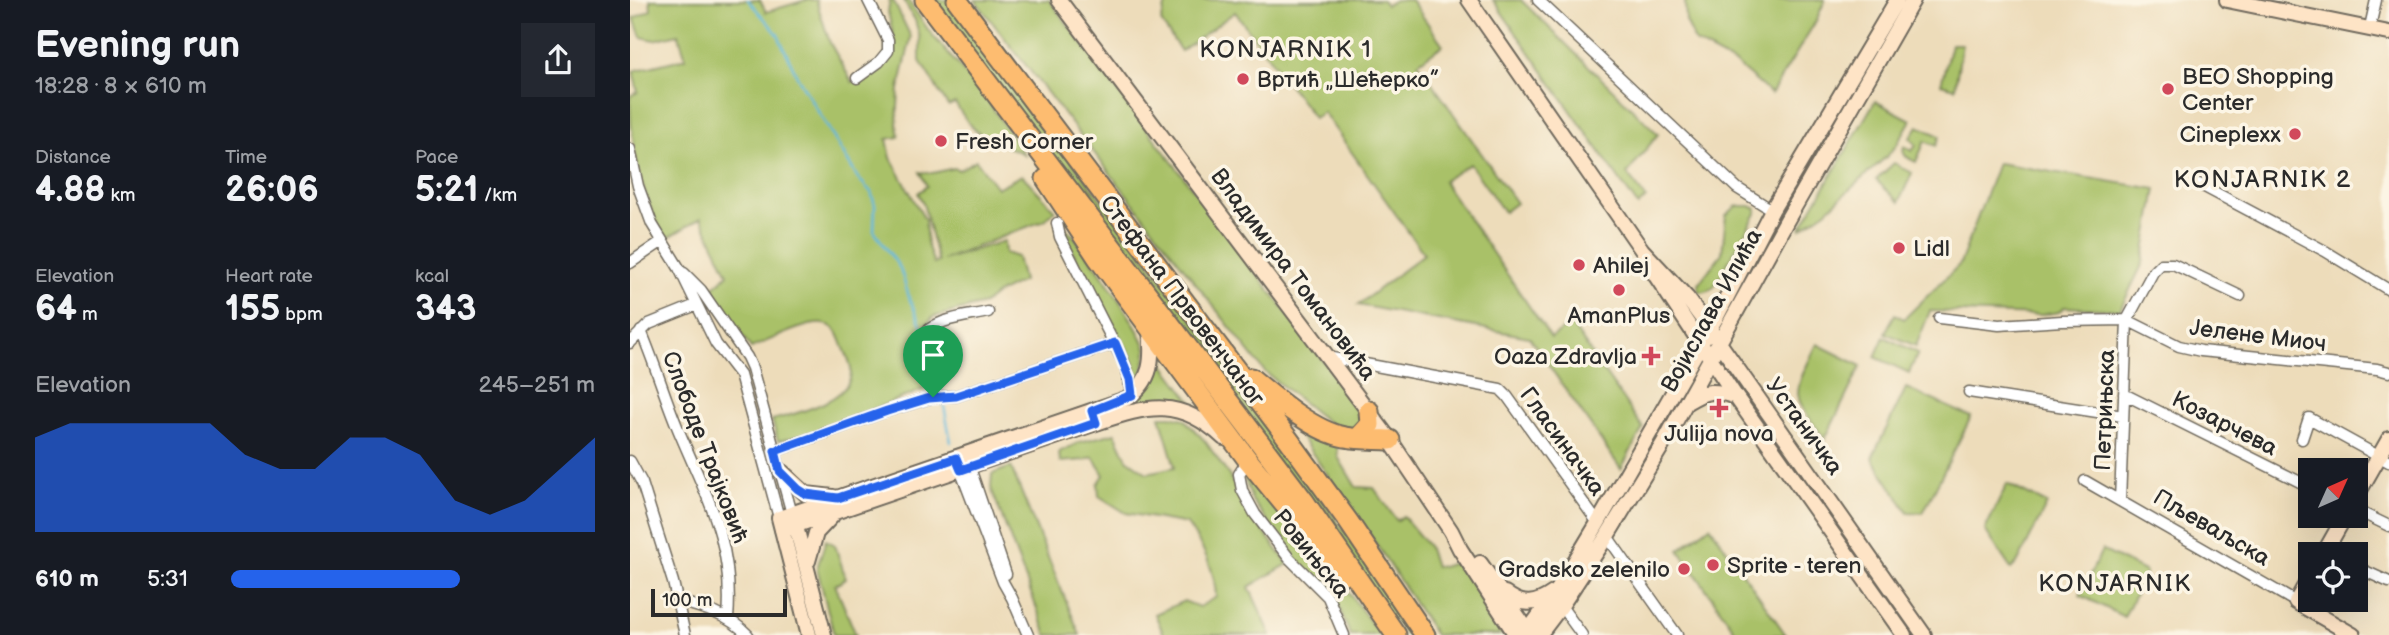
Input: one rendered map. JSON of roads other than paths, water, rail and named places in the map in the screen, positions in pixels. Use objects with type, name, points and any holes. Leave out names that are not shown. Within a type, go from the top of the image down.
[{"type":"highway","name":"Стефана Првовенчаног","points":[[925,0],[1304,501],[1392,630]]},
{"type":"highway","name":"Стефана Првовенчаног","points":[[957,0],[1348,520],[1425,635]]},
{"type":"highway","points":[[1018,124],[1052,189],[1098,258],[1248,460],[1324,555],[1392,630]]},
{"type":"highway","points":[[1231,362],[1312,422],[1336,435],[1390,440]]},
{"type":"highway","points":[[1358,438],[1368,429],[1369,411]]},
{"type":"main road","name":"Владимира Томановића","points":[[1059,0],[1369,411],[1451,531],[1460,550],[1528,634]]},
{"type":"main road","name":"Устаничка","points":[[1469,0],[1642,250],[1687,298],[1924,635]]},
{"type":"main road","name":"Војислава Илића","points":[[1528,634],[1598,523],[1730,293],[1772,210],[1897,0]]},
{"type":"main road","name":"Војислава Илића","points":[[1528,634],[1561,606],[1607,536],[1687,402],[1913,0]]},
{"type":"main road","points":[[2227,0],[2389,33]]},
{"type":"main road","name":"Устаничка","points":[[1642,250],[1651,270],[1736,397],[1903,635]]},
{"type":"main road","points":[[1687,298],[1695,304],[1708,306],[1730,293]]},
{"type":"main road","points":[[1094,417],[1132,395],[1147,379],[1151,368],[1150,328]]},
{"type":"main road","points":[[1687,402],[1707,391],[1736,397]]},
{"type":"main road","points":[[787,522],[1094,417],[1147,408],[1183,411],[1212,427],[1248,460]]},
{"type":"main road","points":[[2368,481],[2384,459],[2389,439]]},
{"type":"main road","points":[[780,471],[806,494],[837,505]]},
{"type":"main road","points":[[807,566],[816,533],[837,505]]},
{"type":"main road","points":[[787,522],[807,566],[824,635]]},
{"type":"main road","points":[[787,522],[809,635]]},
{"type":"main road","name":"Владимира Томановића","points":[[1451,531],[1463,540],[1528,634]]},
{"type":"main road","points":[[1498,588],[1525,604],[1537,603],[1557,591]]},
{"type":"main road","points":[[2296,602],[2298,598]]},
{"type":"main road","name":"Пљеваљска","points":[[2296,602],[2353,635]]},
{"type":"street","points":[[857,78],[879,62],[888,51],[888,40],[868,0]]},
{"type":"street","points":[[1538,0],[1748,197],[1772,210]]},
{"type":"street","points":[[2370,27],[2376,0]]},
{"type":"street","points":[[630,153],[642,198],[661,242],[679,268],[716,344],[740,375],[787,522]]},
{"type":"street","points":[[2199,184],[2325,251],[2389,290]]},
{"type":"street","points":[[1057,223],[1060,237],[1115,343],[1130,379],[1132,395]]},
{"type":"street","points":[[630,263],[661,242]]},
{"type":"street","points":[[1939,318],[1999,325],[2127,320],[2152,272],[2161,264],[2173,264],[2240,296]]},
{"type":"street","points":[[679,268],[701,290],[747,357],[755,377],[780,471],[787,522]]},
{"type":"street","points":[[630,343],[641,331],[659,320],[696,305]]},
{"type":"street","points":[[933,397],[921,338],[939,324],[988,312]]},
{"type":"street","name":"Јелене Миоч","points":[[2127,320],[2179,346],[2201,351],[2389,372]]},
{"type":"street","name":"Петрињска","points":[[2120,501],[2127,320]]},
{"type":"street","name":"Слободе Трајковић","points":[[641,331],[720,529],[729,571],[728,619]]},
{"type":"street","points":[[775,451],[887,411],[933,397],[956,396],[1115,343]]},
{"type":"street","name":"Гласиначка","points":[[1327,356],[1500,389],[1598,523]]},
{"type":"street","points":[[1969,392],[2123,416]]},
{"type":"street","name":"Козарчева","points":[[2124,394],[2298,481]]},
{"type":"street","points":[[2302,439],[2309,418],[2384,459]]},
{"type":"street","name":"Ровињска","points":[[1248,460],[1239,474],[1247,501],[1289,558],[1328,597],[1344,635]]},
{"type":"street","points":[[630,461],[642,483],[678,601],[685,635]]},
{"type":"street","points":[[963,462],[1003,582],[1028,635]]},
{"type":"street","name":"Пљеваљска","points":[[2085,481],[2296,602]]},
{"type":"street","points":[[2368,516],[2389,526]]},
{"type":"street","points":[[1607,536],[1677,635]]},
{"type":"street","points":[[2368,572],[2389,582]]},
{"type":"street","points":[[678,601],[705,608],[728,619],[748,635]]},
{"type":"street","points":[[1561,606],[1582,635]]},
{"type":"waterway","points":[[748,0],[777,33],[798,78],[858,178],[871,192],[875,205],[874,231],[900,268],[923,329]]},
{"type":"waterway","points":[[926,335],[941,368],[942,392]]},
{"type":"waterway","points":[[943,401],[951,442]]},
{"type":"place","name":"Вртић „Шећерко”","points":[[1243,79]]},
{"type":"place","name":"BEO Shopping Center","points":[[2168,89]]},
{"type":"place","name":"Cineplexx","points":[[2295,134]]},
{"type":"place","name":"Fresh Corner","points":[[941,141]]},
{"type":"place","name":"Lidl","points":[[1899,248]]},
{"type":"place","name":"Ahilej","points":[[1579,265]]},
{"type":"place","name":"AmanPlus","points":[[1619,290]]},
{"type":"place","name":"Oaza Zdravlja","points":[[1651,356]]},
{"type":"place","name":"Julija nova","points":[[1719,408]]},
{"type":"place","name":"Sprite - teren","points":[[1713,565]]},
{"type":"place","name":"Gradsko zelenilo","points":[[1684,569]]},
{"type":"district","name":"KONJARNIK 1","points":[[1286,49]]},
{"type":"district","name":"KONJARNIK 2","points":[[2263,179]]},
{"type":"district","name":"KONJARNIK","points":[[2115,583]]}]
